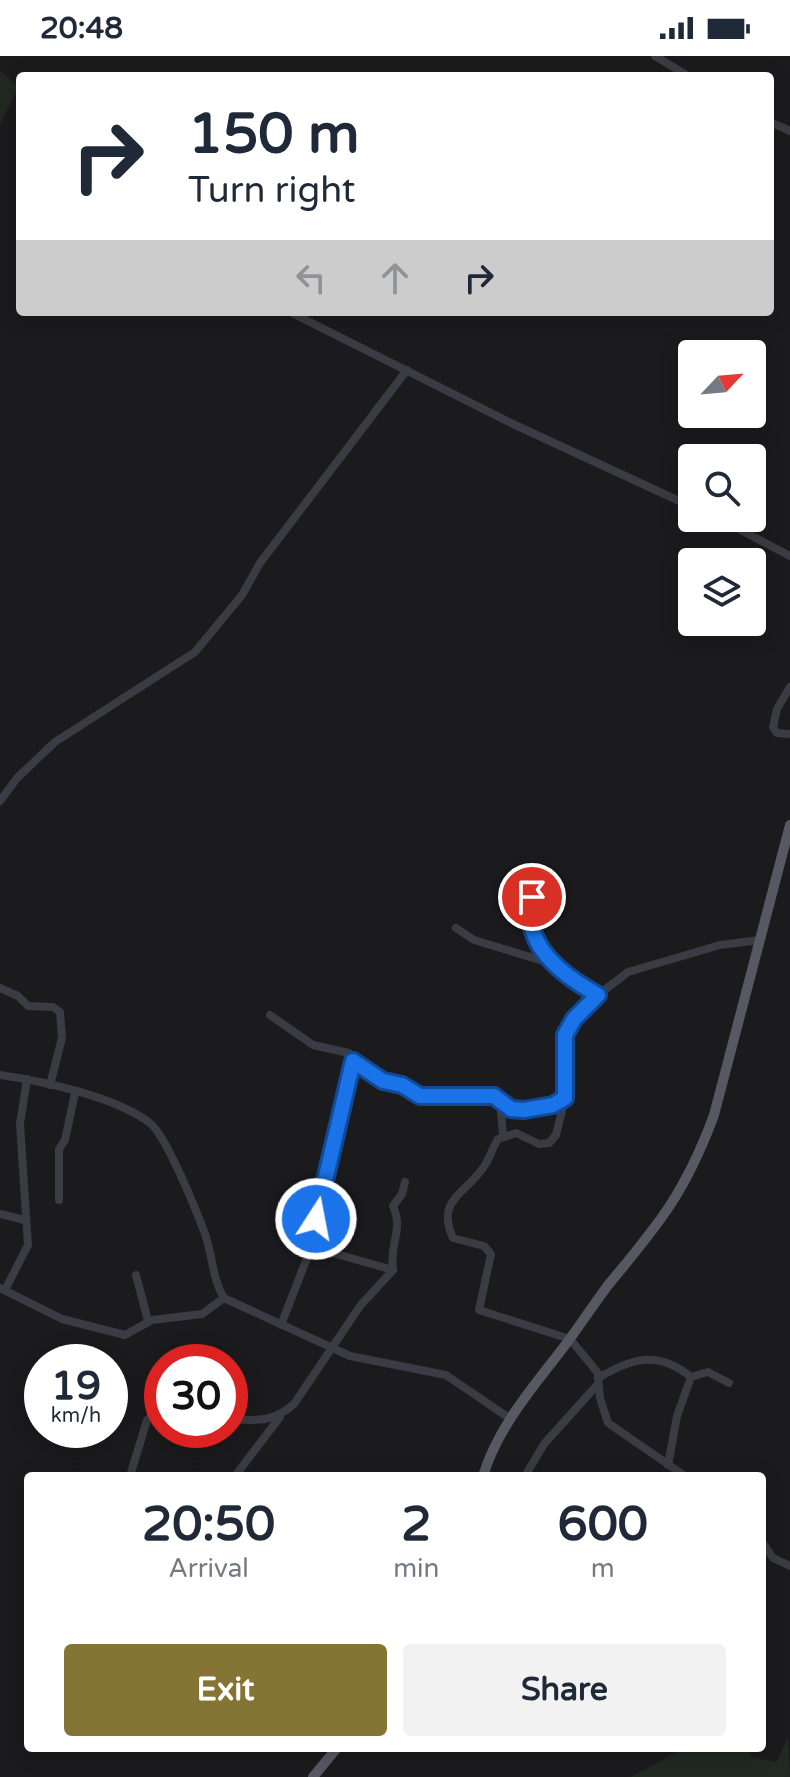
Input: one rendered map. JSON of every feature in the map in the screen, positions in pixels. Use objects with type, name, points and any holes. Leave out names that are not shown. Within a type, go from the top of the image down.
[{"type":"main road","points":[[485,1472],[509,1418],[608,1286],[655,1232],[695,1164],[714,1115],[790,825]]},
{"type":"main road","points":[[313,1777],[334,1752]]},
{"type":"street","points":[[655,56],[681,72]]},
{"type":"street","points":[[298,316],[678,500]]},
{"type":"street","points":[[0,801],[17,778],[55,742],[195,652],[242,595],[260,563],[407,370]]},
{"type":"street","points":[[745,532],[790,556]]},
{"type":"street","points":[[790,687],[777,709],[773,727],[777,733],[790,734]]},
{"type":"street","points":[[529,882],[532,889],[529,914],[550,963]]},
{"type":"street","points":[[456,928],[474,940],[550,963],[598,995]]},
{"type":"street","points":[[679,1472],[608,1423],[593,1364],[570,1339],[479,1310],[491,1254],[484,1246],[453,1238],[447,1226],[450,1205],[479,1174],[493,1145],[503,1135],[516,1133],[539,1144],[549,1143],[556,1135],[565,1098],[565,1035],[574,1019],[598,995],[634,970],[720,945],[760,940]]},
{"type":"street","points":[[0,988],[18,996],[28,1006],[53,1007],[60,1012],[62,1038],[50,1085]]},
{"type":"street","points":[[270,1015],[313,1045],[349,1053],[353,1061],[383,1081],[402,1085],[420,1096],[494,1096],[511,1109],[535,1109],[565,1098]]},
{"type":"street","points":[[281,1325],[313,1242],[320,1195],[353,1061]]},
{"type":"street","points":[[0,1075],[50,1085],[138,1115],[158,1132],[193,1202],[212,1253],[215,1283],[224,1298],[350,1356],[446,1375],[509,1418]]},
{"type":"street","points":[[27,1079],[20,1124],[28,1245],[3,1289],[62,1319],[125,1335],[148,1321],[195,1316],[224,1298]]},
{"type":"street","points":[[59,1200],[58,1155],[75,1093]]},
{"type":"street","points":[[500,1100],[503,1135]]},
{"type":"street","points":[[238,1472],[280,1416],[294,1404],[360,1306],[393,1270],[391,1249],[399,1227],[393,1206],[402,1194],[405,1182]]},
{"type":"street","points":[[0,1214],[25,1220]]},
{"type":"street","points":[[313,1242],[333,1253],[393,1270]]},
{"type":"street","points":[[136,1275],[148,1321]]},
{"type":"street","points":[[527,1472],[544,1444],[598,1381],[635,1358],[665,1363],[691,1377],[708,1372],[729,1383]]},
{"type":"street","points":[[668,1465],[677,1416],[691,1377]]},
{"type":"street","points":[[248,1420],[280,1416]]},
{"type":"street","points":[[131,1472],[144,1430]]},
{"type":"street","points":[[766,1548],[773,1558],[790,1566]]},
{"type":"shaded area","points":[[0,71],[16,84],[16,93],[0,124]]},
{"type":"shaded area","points":[[788,1738],[790,1777],[631,1777],[677,1752],[750,1752],[752,1757],[776,1762]]},
{"type":"route","points":[[316,1219],[353,1061],[383,1081],[402,1085],[420,1096],[494,1096],[511,1109],[524,1110],[553,1105],[565,1098],[565,1035],[574,1019],[598,995],[561,974],[550,963],[532,926],[529,914],[532,897]]}]
